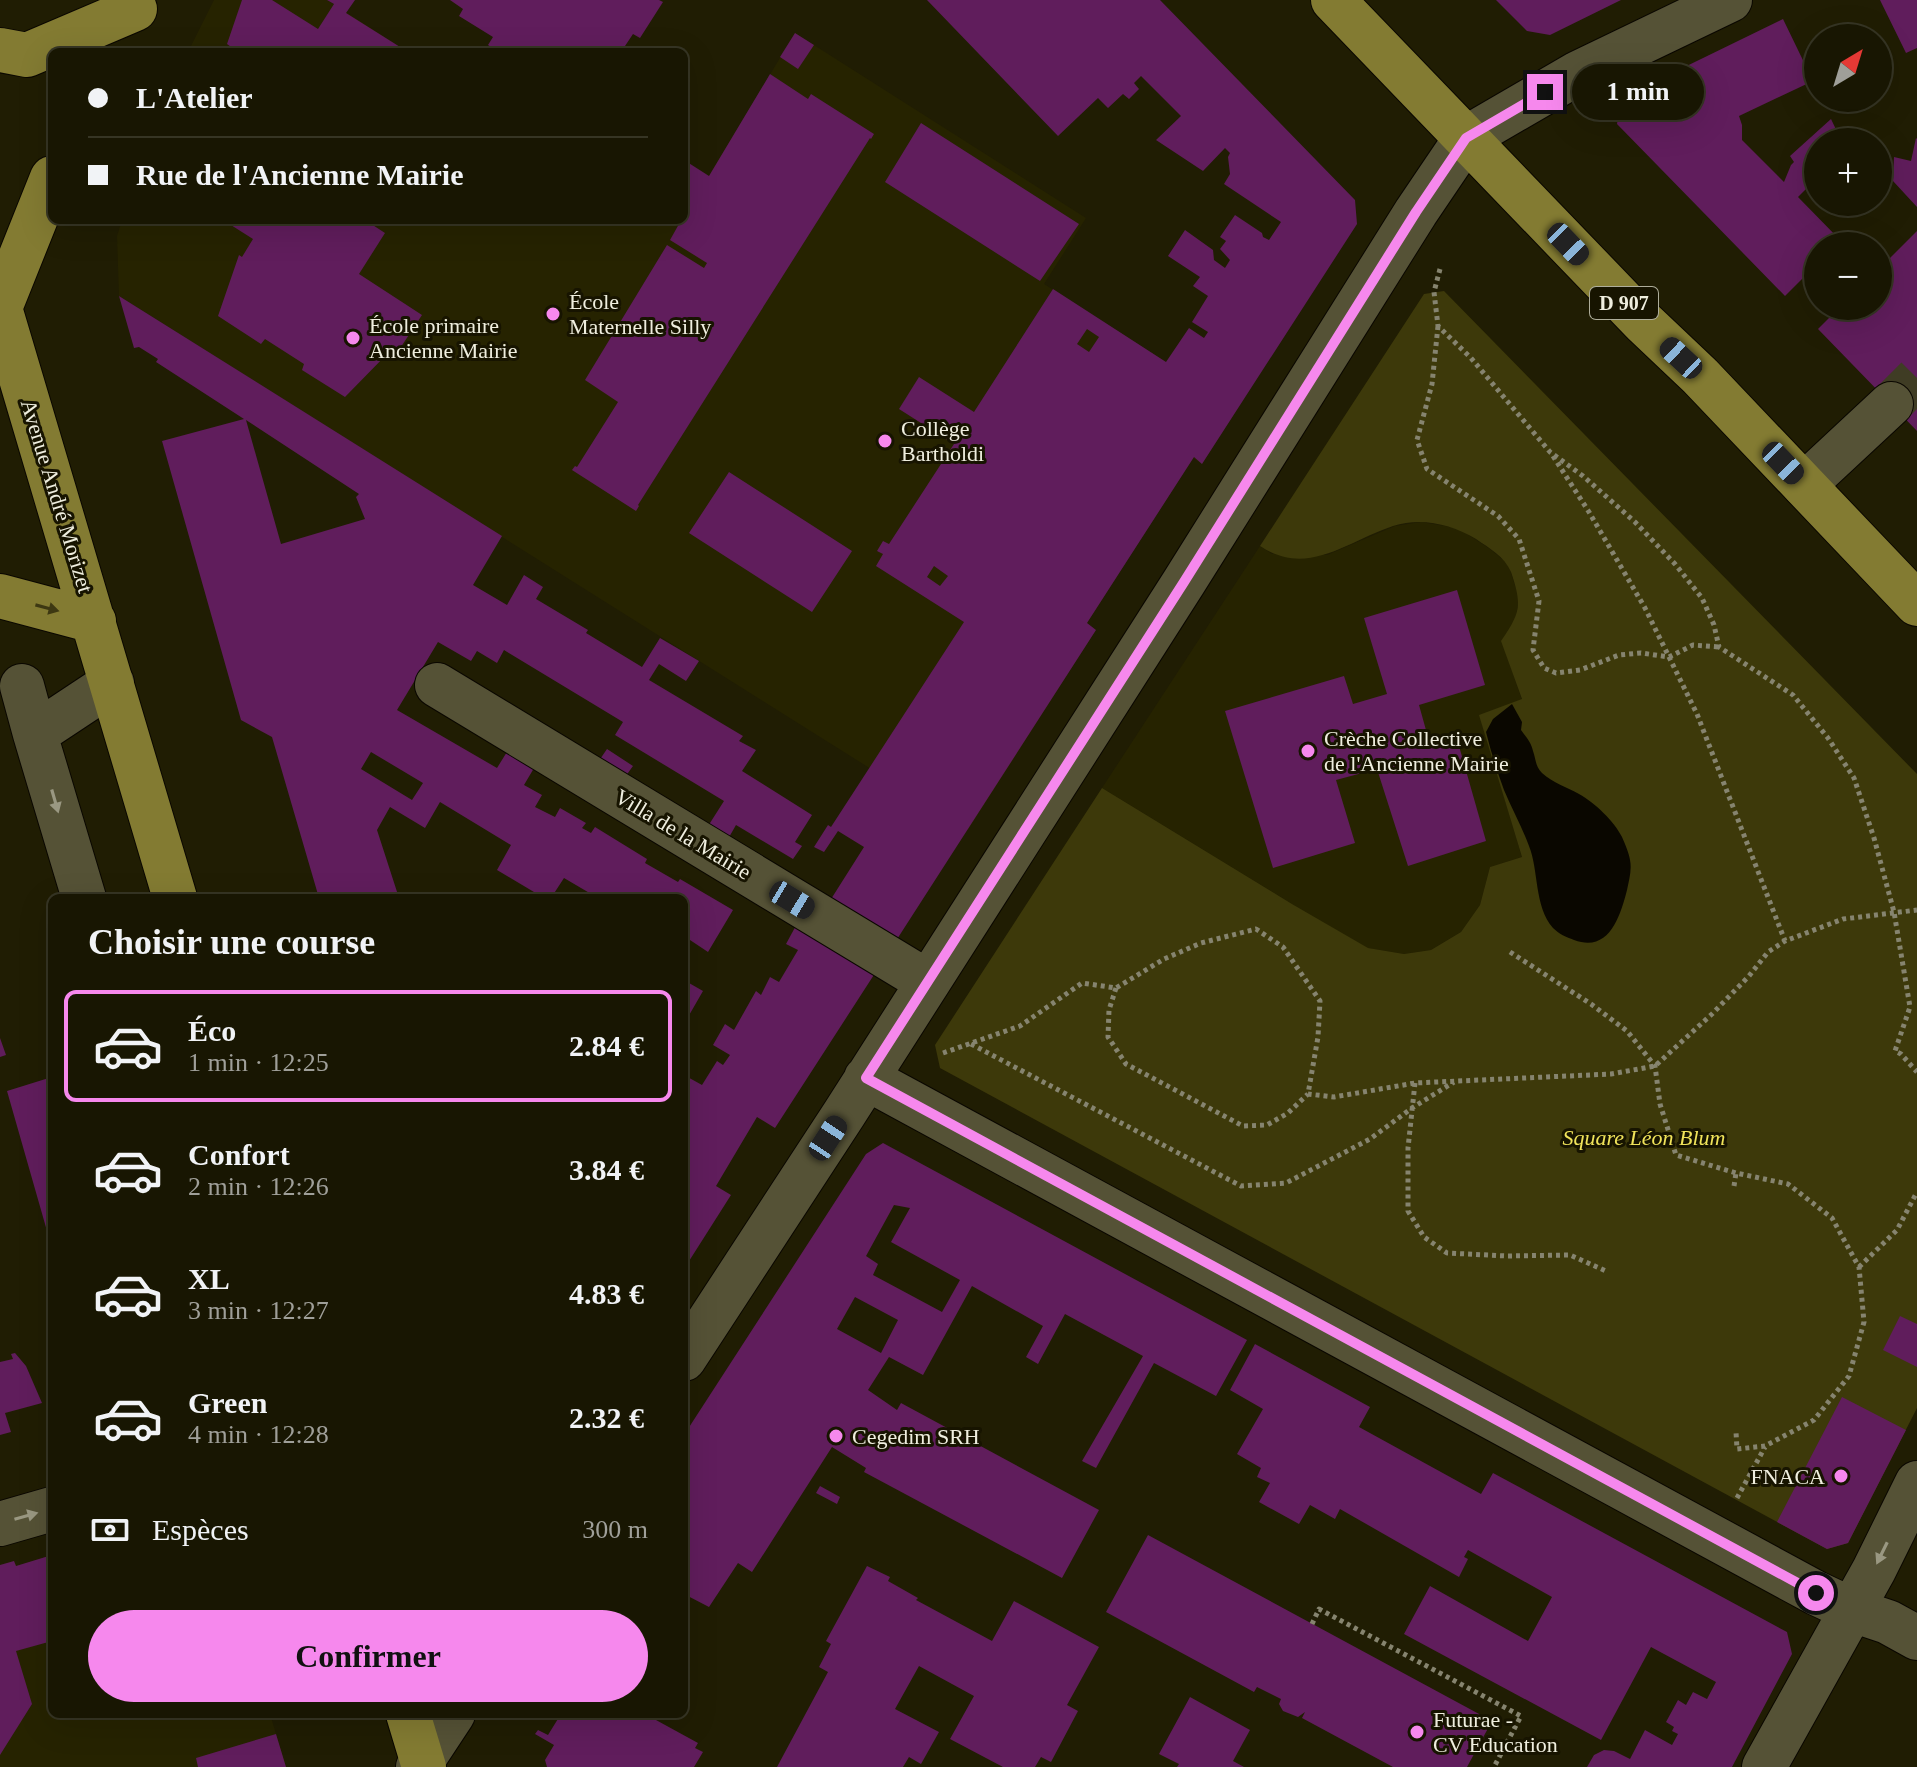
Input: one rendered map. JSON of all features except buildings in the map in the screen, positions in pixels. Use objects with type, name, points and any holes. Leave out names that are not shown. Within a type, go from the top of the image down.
[{"type":"main road","name":"D 907","points":[[1333,0],[1643,322],[1700,376],[1917,604]]},
{"type":"main road","points":[[0,50],[27,55],[138,5]]},
{"type":"main road","points":[[114,48],[138,5]]},
{"type":"main road","points":[[0,308],[48,188]]},
{"type":"main road","name":"Avenue André Morizet","points":[[0,308],[174,894]]},
{"type":"main road","points":[[0,596],[94,621]]},
{"type":"main road","points":[[409,1718],[421,1765]]},
{"type":"street","points":[[688,1353],[1466,138],[1578,73],[1730,0]]},
{"type":"street","points":[[1804,485],[1891,404]]},
{"type":"street","points":[[35,734],[112,683]]},
{"type":"street","name":"Villa de la Mairie","points":[[437,685],[928,982]]},
{"type":"street","points":[[22,686],[83,894]]},
{"type":"street","points":[[866,1078],[1790,1579],[1917,1638]]},
{"type":"street","points":[[1764,1767],[1874,1570],[1917,1483]]},
{"type":"street","points":[[0,1524],[48,1510]]},
{"type":"street","points":[[421,1765],[450,1718]]},
{"type":"path","points":[[1444,257],[1434,292],[1438,326],[1432,384],[1417,440],[1427,469],[1498,516],[1519,539],[1539,601],[1533,650],[1544,668],[1556,673],[1580,670],[1619,655],[1641,653],[1669,657],[1693,645],[1719,647],[1793,695],[1828,738],[1854,778],[1894,912],[1910,1007],[1895,1051],[1917,1072]]},
{"type":"path","points":[[1438,326],[1471,358],[1550,452],[1637,594],[1697,714],[1785,941]]},
{"type":"path","points":[[1550,452],[1614,503],[1675,564],[1702,598],[1714,625],[1719,647]]},
{"type":"path","points":[[1308,1094],[1334,1097],[1415,1083],[1611,1074],[1655,1066],[1712,1014],[1768,952],[1785,941],[1843,919],[1917,910]]},
{"type":"path","points":[[938,1055],[1020,1026],[1082,983],[1116,988],[1164,959],[1201,943],[1256,929],[1283,947],[1320,1001],[1318,1037],[1308,1094],[1288,1113],[1267,1125],[1243,1126],[1126,1064],[1108,1037],[1109,1010],[1116,988]]},
{"type":"path","points":[[1510,952],[1627,1031],[1655,1066],[1660,1104],[1676,1155],[1788,1184],[1832,1218],[1859,1267],[1864,1322],[1849,1376],[1814,1420],[1765,1446],[1737,1449],[1736,1432]]},
{"type":"path","points":[[970,1044],[1241,1186],[1286,1183],[1370,1139],[1457,1080]]},
{"type":"path","points":[[1415,1083],[1408,1148],[1408,1211],[1424,1237],[1447,1253],[1570,1255],[1606,1271]]},
{"type":"path","points":[[1734,1186],[1736,1173]]},
{"type":"path","points":[[1859,1267],[1897,1230],[1917,1192]]},
{"type":"path","points":[[1312,1624],[1319,1609],[1521,1716],[1494,1767]]},
{"type":"shaded area","points":[[214,0],[327,0],[402,48],[190,48]]},
{"type":"shaded area","name":"Collège Bartholdi","points":[[795,33],[1086,218],[1044,284],[1238,408],[1202,464],[1193,458],[1087,623],[1096,630],[968,830],[119,296],[117,236],[121,224],[688,224],[688,210]]},
{"type":"shaded area","name":"Crèche Collective de l'Ancienne Mairie","points":[[1421,522],[1458,528],[1490,549],[1508,564],[1519,598],[1515,622],[1502,641],[1522,700],[1480,716],[1522,857],[1490,867],[1480,905],[1461,932],[1431,950],[1404,954],[1367,948],[1102,788],[1260,546],[1272,554],[1327,555],[1395,526]]},
{"type":"shaded area","points":[[1512,704],[1540,770],[1551,780],[1598,807],[1619,831],[1628,851],[1631,864],[1621,911],[1611,930],[1596,941],[1586,943],[1560,934],[1553,928],[1543,909],[1529,846],[1504,790],[1486,732],[1493,719]]},
{"type":"shaded area","points":[[48,1556],[48,1718],[271,1718],[286,1767],[0,1767],[0,1565],[14,1561],[17,1566]]},
{"type":"green space","name":"Square Léon Blum","points":[[1444,291],[1917,774],[1917,1408],[1848,1543],[1827,1549],[940,1068],[935,1045],[1102,788],[1368,948],[1404,954],[1431,950],[1461,932],[1480,905],[1490,867],[1522,857],[1479,715],[1522,699],[1501,641],[1513,623],[1518,608],[1515,583],[1505,562],[1466,534],[1425,522],[1393,526],[1311,558],[1277,555],[1260,546],[1424,294]]},
{"type":"tunnel","points":[[1891,404],[1917,378]]},
{"type":"place","name":"École Maternelle Silly","points":[[553,314]]},
{"type":"place","name":"École primaire Ancienne Mairie","points":[[353,338]]},
{"type":"place","name":"Collège Bartholdi","points":[[885,441]]},
{"type":"place","name":"Crèche Collective de l'Ancienne Mairie","points":[[1308,751]]},
{"type":"place","name":"Cegedim SRH","points":[[836,1436]]},
{"type":"place","name":"FNACA","points":[[1841,1476]]},
{"type":"place","name":"Futurae - CV Education","points":[[1417,1732]]},
{"type":"route","points":[[1545,92],[1466,138],[866,1078],[1816,1593]]}]
